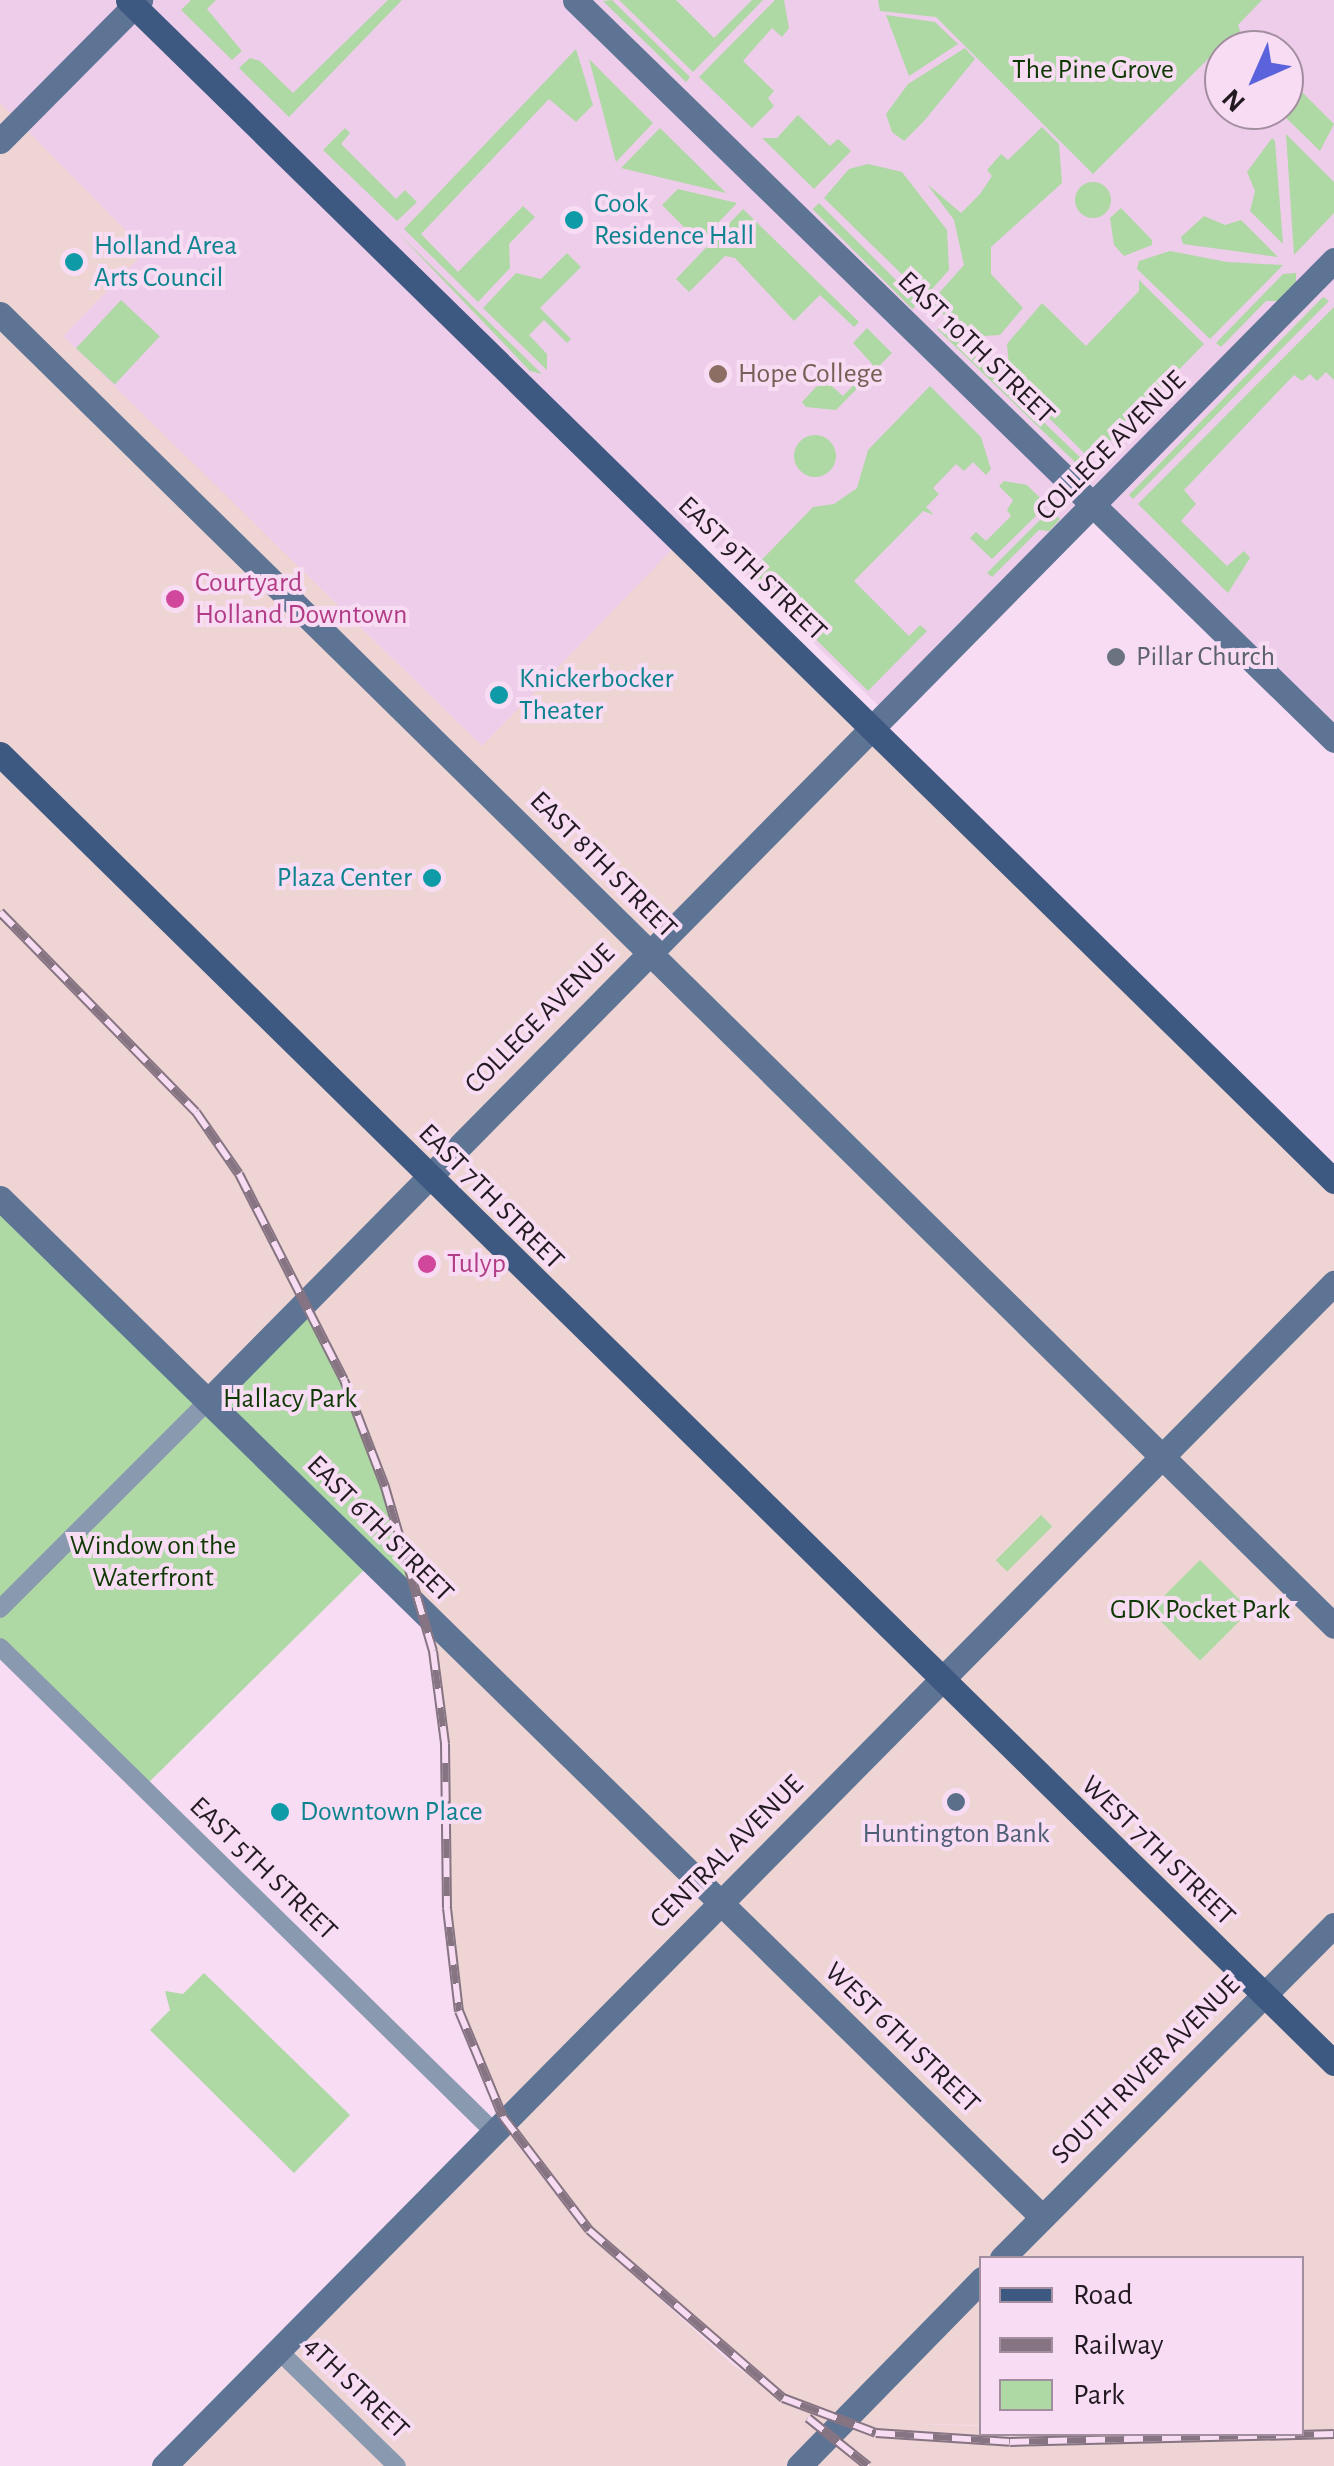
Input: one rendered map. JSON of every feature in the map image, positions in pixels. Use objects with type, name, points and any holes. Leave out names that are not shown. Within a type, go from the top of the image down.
[{"type":"main road","name":"EAST 9TH STREET","points":[[134,2],[1334,1181]]},
{"type":"main road","name":"EAST 7TH STREET","points":[[0,754],[939,1682]]},
{"type":"main road","name":"WEST 7TH STREET","points":[[939,1682],[1334,2063]]},
{"type":"street","name":"EAST 10TH STREET","points":[[575,0],[1334,740]]},
{"type":"street","points":[[0,141],[134,2]]},
{"type":"street","name":"COLLEGE AVENUE","points":[[0,1608],[1095,506],[1334,260]]},
{"type":"street","name":"EAST 8TH STREET","points":[[0,314],[1334,1626]]},
{"type":"street","name":"EAST 6TH STREET","points":[[0,1198],[720,1902]]},
{"type":"street","name":"CENTRAL AVENUE","points":[[164,2466],[490,2129],[1162,1460],[1334,1283]]},
{"type":"street","name":"EAST 5TH STREET","points":[[0,1646],[490,2129]]},
{"type":"street","name":"WEST 6TH STREET","points":[[720,1902],[1042,2217]]},
{"type":"street","name":"SOUTH RIVER AVENUE","points":[[1004,2256],[1334,1926]]},
{"type":"street","points":[[800,2466],[979,2282]]},
{"type":"street","name":"4TH STREET","points":[[278,2350],[396,2466]]},
{"type":"shaded area","points":[[0,0],[128,0],[1334,1181],[1334,2438],[1285,2436],[1304,2436],[1304,2256],[979,2256],[979,2425],[842,2423],[783,2398],[740,2367],[589,2230],[503,2117],[459,2011],[447,1908],[445,1744],[422,1610],[0,1198]]},
{"type":"shaded area","name":"Hope College","points":[[0,0],[1334,0],[1334,740],[1095,506],[886,713],[694,527],[482,746],[63,336],[146,251],[0,103]]},
{"type":"shaded area","points":[[503,2126],[582,2228],[732,2364],[785,2399],[851,2422],[979,2426],[979,2436],[1334,2437],[1334,2466],[178,2466]]},
{"type":"green space","points":[[191,0],[216,0],[207,9],[242,51],[232,60],[181,10]]},
{"type":"green space","points":[[388,0],[402,0],[289,117],[239,68],[250,58],[260,61],[293,93]]},
{"type":"green space","points":[[612,0],[690,77],[686,82],[603,1]]},
{"type":"green space","points":[[619,0],[676,0],[714,38],[752,0],[763,0],[693,72]]},
{"type":"green space","points":[[775,0],[784,0],[789,28],[782,37],[772,28],[743,61],[774,91],[768,98],[774,106],[752,128],[699,77]]},
{"type":"green space","name":"The Pine Grove","points":[[878,0],[1262,0],[1238,25],[1240,30],[1204,30],[1204,63],[1093,174],[936,17],[880,11]]},
{"type":"green space","points":[[886,15],[935,22],[958,44],[909,76]]},
{"type":"green space","points":[[965,48],[975,59],[924,121],[904,141],[892,132],[886,114],[908,84]]},
{"type":"green space","points":[[576,49],[593,105],[576,122],[549,99],[421,234],[458,272],[523,206],[535,217],[509,244],[510,268],[478,302],[404,229]]},
{"type":"green space","points":[[589,59],[653,123],[616,162]]},
{"type":"green space","points":[[1304,94],[1334,124],[1320,151],[1298,130],[1304,130]]},
{"type":"green space","points":[[798,115],[830,146],[838,139],[851,151],[814,189],[762,138],[777,138]]},
{"type":"green space","points":[[1042,127],[1059,144],[1062,183],[991,247],[991,274],[1023,308],[1000,335],[966,337],[931,302],[964,265],[954,220],[927,184],[961,213],[980,194],[992,176],[987,170],[1001,154],[1008,160]]},
{"type":"green space","points":[[345,128],[350,133],[341,144],[396,199],[405,190],[417,202],[397,221],[323,150]]},
{"type":"green space","points":[[660,128],[726,193],[621,168]]},
{"type":"green space","points":[[1286,134],[1334,182],[1334,213],[1294,255]]},
{"type":"green space","points":[[1272,138],[1283,244],[1250,211],[1255,191],[1247,172]]},
{"type":"green space","points":[[868,164],[902,172],[947,230],[949,270],[925,297],[824,198],[849,169]]},
{"type":"green space","points":[[1093,182],[1106,187],[1111,200],[1106,213],[1093,218],[1080,213],[1075,200],[1080,187]]},
{"type":"green space","points":[[678,189],[737,203],[698,244],[674,246],[688,231],[662,205]]},
{"type":"green space","points":[[819,203],[919,303],[912,309],[813,209]]},
{"type":"green space","points":[[1121,208],[1152,240],[1152,245],[1124,256],[1114,245],[1110,218]]},
{"type":"green space","points":[[743,209],[859,322],[854,327],[820,295],[794,321],[735,258],[725,256],[689,292],[676,279]]},
{"type":"green space","points":[[1204,216],[1225,225],[1241,220],[1278,257],[1183,244],[1181,237]]},
{"type":"green space","points":[[399,234],[542,374],[530,371]]},
{"type":"green space","points":[[1170,251],[1227,262],[1283,265],[1210,339],[1137,269],[1139,261]]},
{"type":"green space","points":[[567,253],[581,267],[540,308],[571,339],[567,343],[544,320],[529,335],[547,354],[547,370],[483,308],[516,273],[541,279]]},
{"type":"green space","points":[[1296,273],[1296,285],[1279,301],[1266,301],[1221,347],[1216,343],[1283,274]]},
{"type":"green space","points":[[1139,280],[1204,344],[1091,460],[1010,379],[1007,344],[1042,303],[1086,346],[1139,291]]},
{"type":"green space","points":[[1323,297],[1329,301],[1133,499],[1129,495]]},
{"type":"green space","points":[[121,300],[160,336],[115,384],[76,348]]},
{"type":"green space","points":[[1334,307],[1334,380],[1326,372],[1317,381],[1310,374],[1302,381],[1294,375],[1184,490],[1196,504],[1181,521],[1227,566],[1244,551],[1250,558],[1228,593],[1138,504]]},
{"type":"green space","points":[[942,324],[1087,464],[1082,469],[937,329]]},
{"type":"green space","points":[[867,328],[892,353],[836,410],[806,407],[802,402],[816,387],[828,383],[843,396],[873,365],[853,343]]},
{"type":"green space","points":[[930,386],[981,437],[991,469],[986,475],[973,462],[964,471],[956,464],[933,488],[939,494],[926,507],[934,515],[923,511],[854,581],[909,636],[920,625],[927,631],[868,691],[749,573],[813,507],[834,504],[857,488],[868,450]]},
{"type":"green space","points":[[815,435],[830,441],[836,456],[830,471],[815,477],[800,471],[794,456],[800,441]]},
{"type":"green space","points":[[1004,481],[1027,485],[1047,505],[992,559],[970,538],[976,532],[986,541],[1011,516],[1007,510],[1013,500],[999,486]]},
{"type":"green space","points":[[1051,509],[1060,519],[1049,531],[1039,530],[992,577],[987,573]]},
{"type":"green space","name":"Window on the Waterfront","points":[[0,1198],[372,1562],[142,1789],[0,1659]]},
{"type":"green space","name":"Hallacy Park","points":[[307,1298],[385,1487],[422,1610],[210,1399]]},
{"type":"green space","points":[[1041,1515],[1052,1526],[1007,1572],[996,1560]]},
{"type":"green space","name":"GDK Pocket Park","points":[[1200,1560],[1250,1610],[1200,1660],[1150,1610]]},
{"type":"green space","points":[[204,1973],[350,2115],[294,2173],[150,2030],[170,2010],[165,1991],[183,1994]]},
{"type":"railway","points":[[0,912],[196,1112],[239,1174],[344,1380],[385,1487],[433,1651],[445,1744],[447,1908],[459,2011],[503,2117],[589,2230],[783,2398],[876,2433],[1010,2442],[1253,2436]]},
{"type":"railway","points":[[808,2418],[868,2466]]},
{"type":"railway","points":[[1304,2435],[1334,2434]]},
{"type":"place","name":"Cook Residence Hall","points":[[574,220]]},
{"type":"place","name":"Holland Area Arts Council","points":[[74,262]]},
{"type":"place","name":"Hope College","points":[[718,374]]},
{"type":"place","name":"Courtyard Holland Downtown","points":[[175,599]]},
{"type":"place","name":"Pillar Church","points":[[1116,657]]},
{"type":"place","name":"Knickerbocker Theater","points":[[499,695]]},
{"type":"place","name":"Plaza Center","points":[[432,878]]},
{"type":"place","name":"Tulyp","points":[[427,1264]]},
{"type":"place","name":"Huntington Bank","points":[[956,1802]]},
{"type":"place","name":"Downtown Place","points":[[280,1812]]}]
